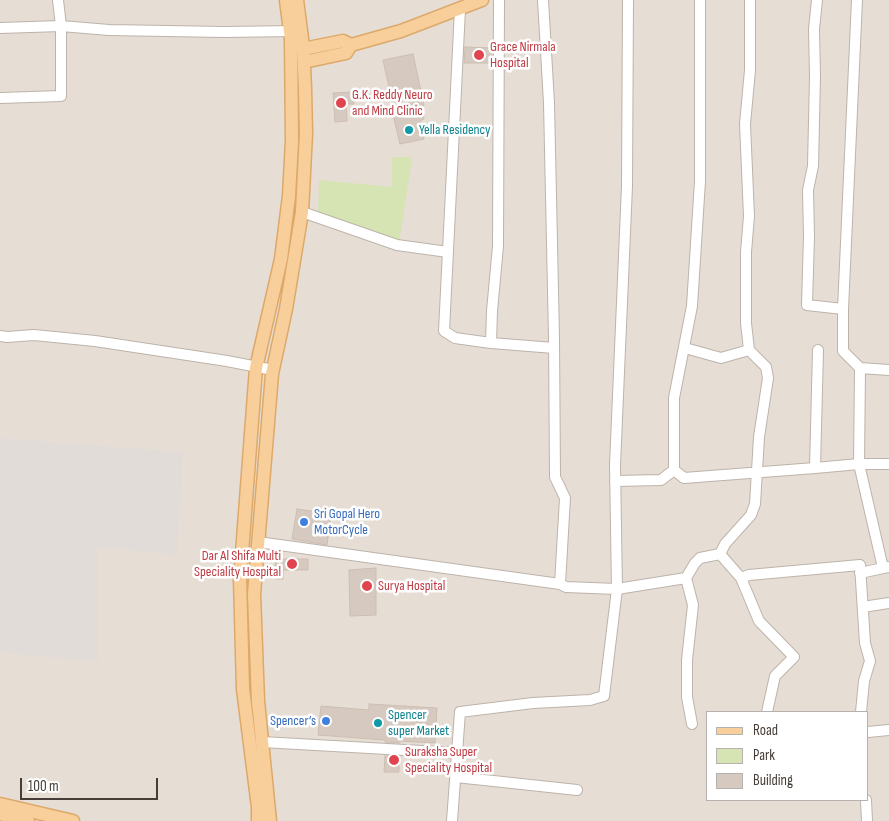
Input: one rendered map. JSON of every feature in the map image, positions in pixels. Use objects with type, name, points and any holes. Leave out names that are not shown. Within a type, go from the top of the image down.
[{"type":"main road","points":[[270,821],[258,701],[254,594],[273,370],[302,212],[306,133],[303,49],[295,31],[286,0]]},
{"type":"main road","points":[[258,821],[258,806],[243,689],[240,580],[256,368],[281,259],[289,196],[297,0]]},
{"type":"main road","points":[[304,62],[346,53],[351,45],[401,30],[482,0]]},
{"type":"main road","points":[[303,49],[343,41],[351,45]]},
{"type":"main road","points":[[267,320],[283,322]]},
{"type":"main road","points":[[0,804],[73,821]]},
{"type":"main road","points":[[4,817],[28,821]]},
{"type":"street","points":[[0,98],[61,96],[61,26],[58,0]]},
{"type":"street","points":[[491,343],[498,246],[499,0]]},
{"type":"street","points":[[543,0],[549,103],[555,477],[565,498],[560,584]]},
{"type":"street","points":[[452,821],[460,712],[533,703],[590,700],[604,696],[617,589],[615,481],[627,186],[628,0]]},
{"type":"street","points":[[674,470],[674,398],[692,306],[700,181],[700,0]]},
{"type":"street","points":[[720,554],[725,544],[751,515],[755,504],[759,437],[768,378],[766,367],[749,350],[746,323],[746,252],[749,216],[745,124],[750,70],[750,0]]},
{"type":"street","points":[[817,0],[814,29],[813,166],[808,190],[807,305],[843,309]]},
{"type":"street","points":[[857,0],[843,309],[843,351],[860,368],[889,370]]},
{"type":"street","points":[[460,9],[444,331],[454,338],[554,348]]},
{"type":"street","points":[[0,28],[61,26],[109,30],[295,31]]},
{"type":"street","points":[[302,212],[398,245],[448,252]]},
{"type":"street","points":[[0,336],[34,335],[95,341],[228,361],[273,370]]},
{"type":"street","points":[[685,348],[721,358],[749,350]]},
{"type":"street","points":[[815,468],[818,350]]},
{"type":"street","points":[[860,368],[859,464],[886,568],[860,573]]},
{"type":"street","points":[[674,470],[684,478],[859,464],[889,464]]},
{"type":"street","points":[[615,481],[661,480],[674,470]]},
{"type":"street","points":[[258,542],[566,586],[617,589],[686,578],[692,570],[694,563],[700,558],[720,554]]},
{"type":"street","points":[[720,554],[741,578],[760,621],[794,657],[775,676],[767,711]]},
{"type":"street","points":[[741,578],[749,575],[860,565],[866,643],[870,661],[864,681],[861,711]]},
{"type":"street","points":[[686,578],[693,605],[687,660],[687,697],[692,724]]},
{"type":"street","points":[[863,606],[889,603]]},
{"type":"street","points":[[869,732],[889,730]]},
{"type":"street","points":[[262,742],[458,753]]},
{"type":"street","points":[[456,777],[577,790]]},
{"type":"street","points":[[866,801],[867,821]]},
{"type":"shaded area","points":[[0,0],[889,0],[889,821],[0,821]]},
{"type":"shaded area","points":[[0,438],[183,452],[177,555],[97,547],[98,661],[0,653]]},
{"type":"green space","points":[[392,157],[411,157],[399,243],[318,218],[319,180],[392,187]]},
{"type":"building","points":[[465,47],[492,48],[492,63],[464,63]]},
{"type":"building","points":[[413,54],[424,105],[422,106],[424,119],[420,121],[424,139],[400,144],[383,60]]},
{"type":"building","points":[[354,92],[354,104],[346,104],[347,121],[335,122],[333,93]]},
{"type":"building","points":[[297,509],[331,514],[327,545],[292,539]]},
{"type":"building","points":[[275,559],[308,559],[308,570],[283,570],[283,579],[276,579]]},
{"type":"building","points":[[376,568],[376,615],[350,616],[349,570]]},
{"type":"building","name":"Spencer super Market","points":[[369,704],[437,708],[435,743],[385,742],[385,740],[318,735],[321,706],[369,710]]},
{"type":"building","points":[[385,756],[399,757],[399,772],[384,772]]},
{"type":"place","name":"Grace Nirmala Hospital","points":[[479,55]]},
{"type":"place","name":"G.K. Reddy Neuro and Mind Clinic","points":[[341,103]]},
{"type":"place","name":"Yella Residency","points":[[409,130]]},
{"type":"place","name":"Sri Gopal Hero MotorCycle","points":[[304,522]]},
{"type":"place","name":"Dar Al Shifa Multi Speciality Hospital","points":[[292,564]]},
{"type":"place","name":"Surya Hospital","points":[[367,586]]},
{"type":"place","name":"Spencer’s","points":[[326,721]]},
{"type":"place","name":"Spencer super Market","points":[[378,723]]},
{"type":"place","name":"Suraksha Super Speciality Hospital","points":[[394,760]]}]
